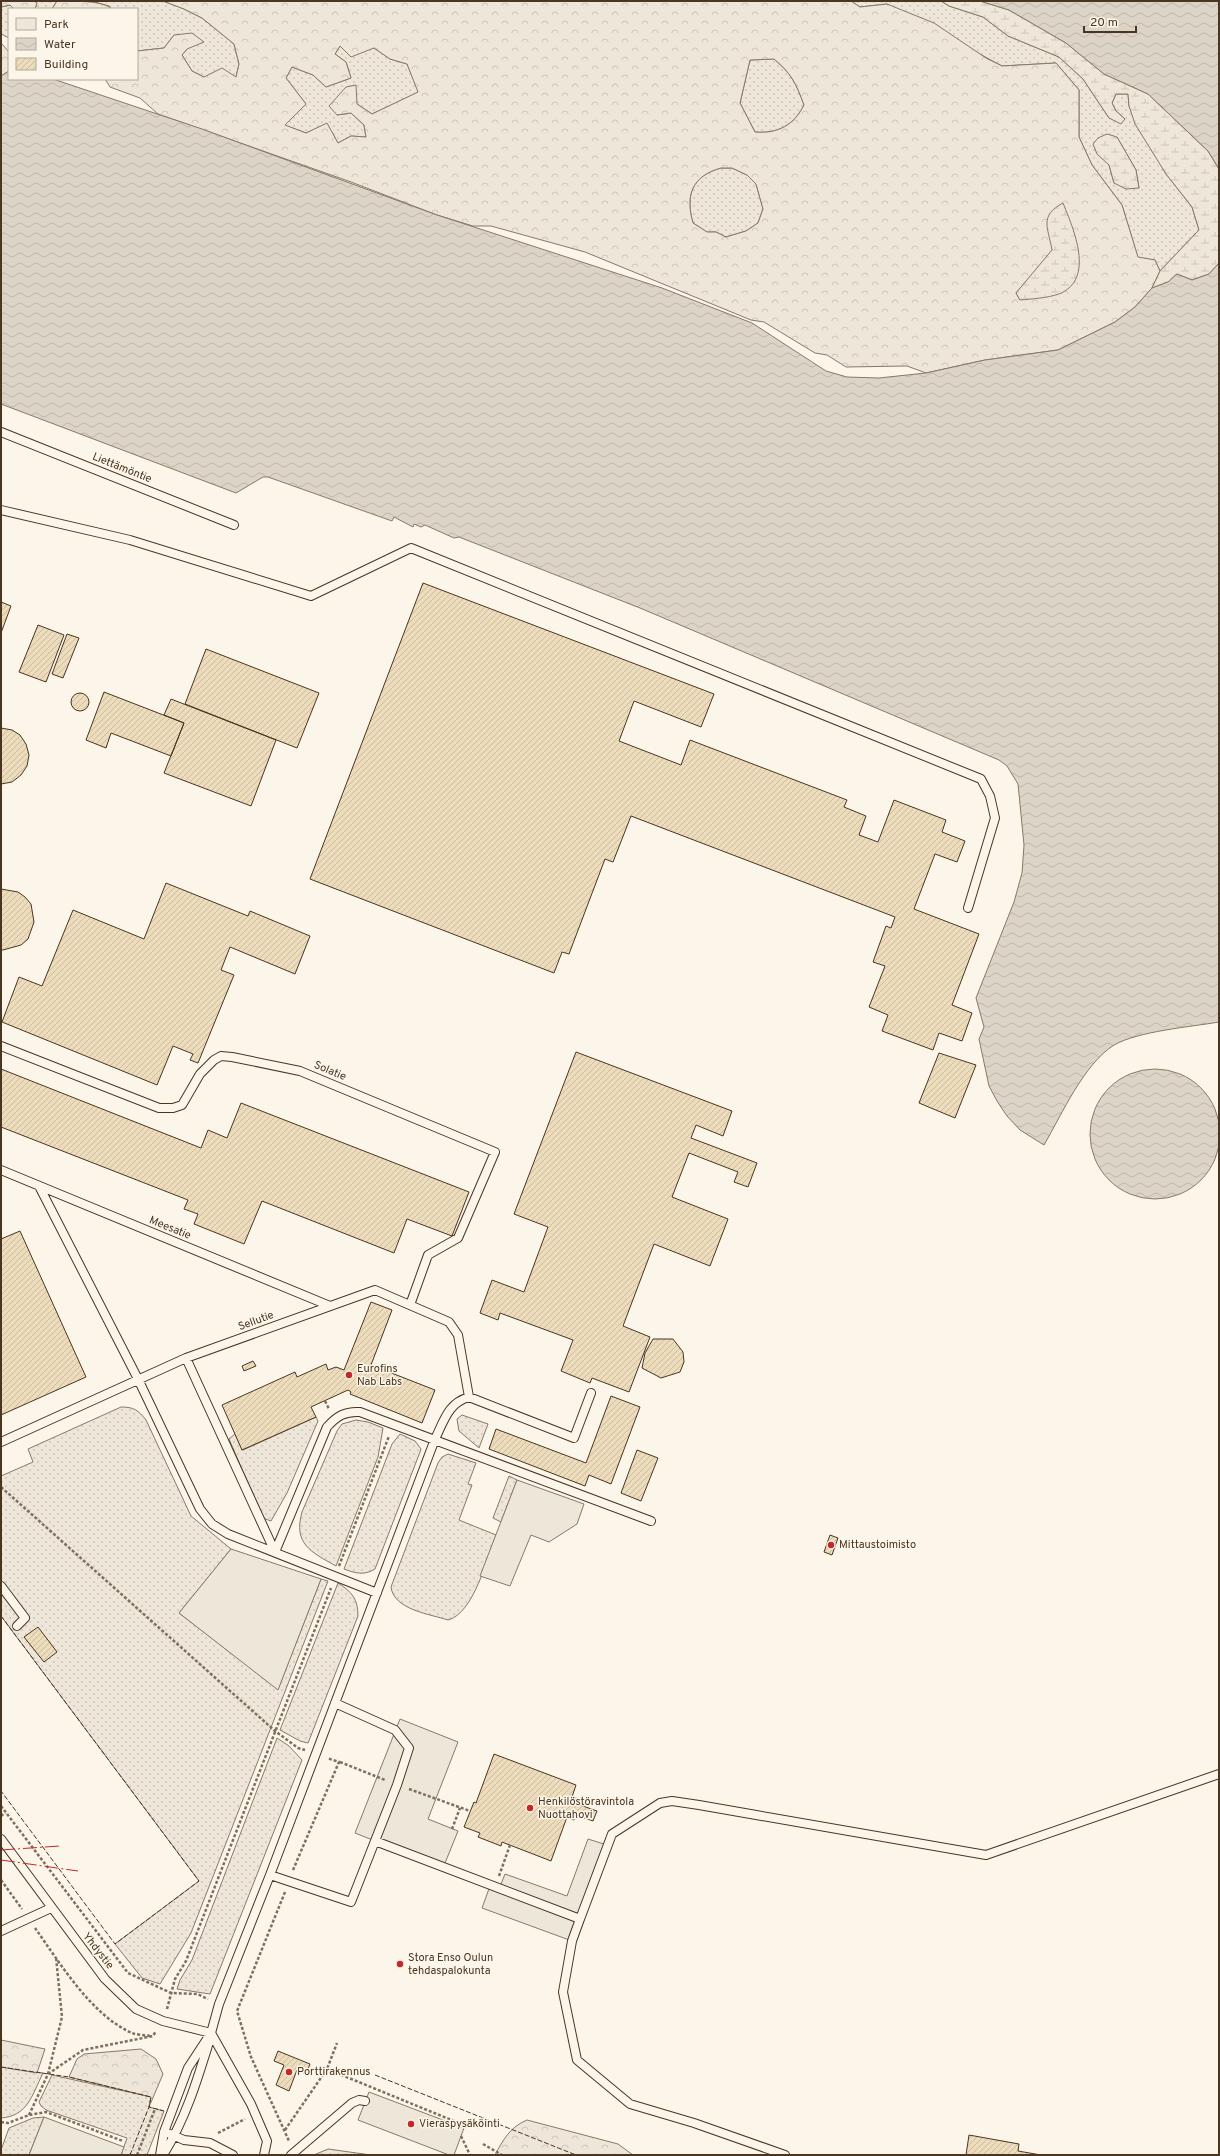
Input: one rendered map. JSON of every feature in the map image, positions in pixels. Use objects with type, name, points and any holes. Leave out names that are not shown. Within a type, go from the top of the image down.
[{"type":"lane","name":"Liettämöntie","points":[[1,432],[234,525]]},
{"type":"lane","points":[[1,510],[130,540],[311,596],[411,548],[981,779],[990,796],[995,818],[968,908]]},
{"type":"lane","name":"Solatie","points":[[1,1046],[159,1108],[173,1108],[182,1105],[200,1074],[220,1056],[232,1057],[300,1071],[495,1152],[458,1238],[428,1255],[410,1305]]},
{"type":"lane","name":"Meesatie","points":[[1,1170],[330,1306]]},
{"type":"lane","points":[[39,1186],[138,1379],[200,1510],[212,1524],[228,1534],[377,1593]]},
{"type":"lane","name":"Sellutie","points":[[1,1442],[186,1358],[375,1290],[449,1322],[458,1335],[469,1397]]},
{"type":"lane","points":[[186,1358],[275,1552]]},
{"type":"lane","points":[[163,2155],[175,2136],[197,2079],[219,2004],[270,1876],[435,1439],[449,1411],[458,1400],[469,1397],[574,1438],[591,1393]]},
{"type":"lane","points":[[275,1552],[327,1427],[334,1420],[349,1411],[355,1411],[394,1424],[651,1521]]},
{"type":"lane","points":[[1,1586],[25,1618],[17,1626]]},
{"type":"lane","points":[[270,1876],[351,1902],[397,1785],[408,1748],[395,1730],[335,1703]]},
{"type":"lane","points":[[785,2155],[694,2123],[630,2104],[577,2060],[563,1992],[572,1941],[612,1834],[660,1803],[672,1801],[986,1855],[1219,1774]]},
{"type":"lane","name":"Yhdystie","points":[[1,1839],[51,1908],[105,1978],[136,2009],[163,2021],[211,2033]]},
{"type":"lane","points":[[375,1841],[494,1888],[580,1919]]},
{"type":"lane","points":[[1,1931],[51,1908]]},
{"type":"lane","points":[[211,2033],[255,2114],[267,2141],[264,2155]]},
{"type":"lane","points":[[160,2155],[164,2132],[188,2068],[211,2033]]},
{"type":"lane","points":[[293,2154],[352,2103],[359,2100],[365,2101]]},
{"type":"lane","points":[[164,2132],[184,2140],[210,2143],[232,2155]]},
{"type":"path","points":[[48,2074],[83,2050],[153,2036],[163,2021],[172,1993],[174,1979],[186,1961],[394,1424]]},
{"type":"path","points":[[1,1487],[276,1731],[298,1748],[340,1762],[289,1881],[237,2011],[251,2057],[284,2130],[293,2154]]},
{"type":"path","points":[[1,1806],[128,1973],[172,1993],[196,1994],[237,2011]]},
{"type":"path","points":[[452,1829],[460,1808]]},
{"type":"path","points":[[1,1816],[6,1812]]},
{"type":"path","points":[[494,1888],[510,1845]]},
{"type":"path","points":[[1,1880],[2,1884],[29,1918],[56,1957],[95,2007],[118,2025],[133,2033],[153,2036]]},
{"type":"path","points":[[29,2115],[48,2074],[62,2017],[56,1957]]},
{"type":"path","points":[[284,2130],[327,2069],[337,2043]]},
{"type":"path","points":[[327,2069],[466,2126],[478,2127],[483,2123]]},
{"type":"path","points":[[210,2143],[216,2133],[272,2105]]},
{"type":"path","points":[[137,2155],[155,2109]]},
{"type":"path","points":[[1,2122],[8,2123],[29,2115],[46,2112],[122,2141]]},
{"type":"path","points":[[461,2136],[470,2155]]},
{"type":"path","points":[[483,2144],[502,2155]]},
{"type":"green space","points":[[1,1],[34,1],[37,3],[35,8],[13,8],[10,5],[1,7]]},
{"type":"green space","points":[[34,1],[57,1],[53,8],[35,8],[37,3]]},
{"type":"green space","points":[[57,1],[78,1],[101,4],[110,8],[53,8]]},
{"type":"green space","points":[[91,1],[163,1],[202,18],[234,44],[239,64],[236,77],[204,77],[192,71],[182,55],[187,49],[174,35],[164,48],[138,51],[138,8],[111,8],[109,6]]},
{"type":"green space","points":[[163,1],[851,1],[860,7],[887,4],[934,23],[986,58],[1002,66],[1056,63],[1079,90],[1079,137],[1092,165],[1122,205],[1138,257],[1155,260],[1160,271],[1152,288],[1135,307],[1115,322],[1058,350],[985,360],[926,373],[907,366],[846,367],[827,355],[815,353],[764,322],[751,320],[585,252],[491,226],[473,226],[437,215],[351,182],[158,114],[140,98],[110,87],[106,80],[138,80],[138,51],[164,48],[174,35],[192,33],[204,42],[187,49],[182,55],[192,71],[204,77],[222,68],[236,77],[239,64],[234,44],[202,18]],"holes":[[[340,46],[351,57],[374,48],[390,59],[407,64],[418,92],[372,114],[357,104],[356,85],[346,87],[329,106],[337,115],[351,113],[364,125],[366,137],[351,136],[338,143],[327,123],[306,133],[285,125],[306,104],[286,78],[292,67],[313,75],[326,87],[351,78],[346,62],[335,54]],[[774,59],[789,74],[804,105],[795,118],[784,127],[778,130],[755,132],[740,103],[750,60]],[[721,168],[732,168],[747,175],[756,184],[763,209],[758,223],[746,231],[726,237],[716,232],[707,232],[693,223],[690,204],[693,188],[697,182],[703,176]],[[1053,250],[1020,300],[1016,293]]]},
{"type":"green space","points":[[851,1],[941,1],[949,6],[983,17],[1008,36],[1059,57],[1083,79],[1109,118],[1125,119],[1116,111],[1112,103],[1116,94],[1128,94],[1129,106],[1166,174],[1192,207],[1199,230],[1160,271],[1155,260],[1138,258],[1122,205],[1092,165],[1079,137],[1079,90],[1056,63],[1002,66],[887,4],[860,7]],"holes":[[[1117,137],[1136,170],[1139,188],[1114,183],[1109,165]]]},
{"type":"green space","points":[[941,1],[980,1],[1009,10],[1066,43],[1104,74],[1148,94],[1208,151],[1219,169],[1219,263],[1209,274],[1192,280],[1177,274],[1168,282],[1152,288],[1160,271],[1199,230],[1192,207],[1166,174],[1135,124],[1129,106],[1128,94],[1116,94],[1112,103],[1116,111],[1125,119],[1121,124],[1109,118],[1083,79],[1059,57],[1008,36],[983,17],[949,6]]},
{"type":"green space","points":[[10,5],[13,8],[8,8],[8,38],[1,34],[1,7]]},
{"type":"green space","points":[[1,43],[8,51],[8,72],[1,76]]},
{"type":"green space","points":[[340,46],[374,48],[390,59],[407,64],[419,92],[372,114],[357,104],[337,115],[351,113],[364,125],[366,137],[351,136],[338,143],[327,124],[306,133],[284,125],[306,104],[286,78],[292,67],[313,75],[326,87],[351,78],[346,62],[335,54]]},
{"type":"green space","points":[[774,59],[785,69],[792,79],[804,105],[795,118],[784,127],[778,130],[755,132],[740,103],[750,60]]},
{"type":"green space","points":[[1107,134],[1117,137],[1136,170],[1139,188],[1126,189],[1114,183],[1109,165],[1097,154],[1093,144],[1098,138]]},
{"type":"green space","points":[[721,168],[732,168],[747,175],[756,184],[763,209],[758,223],[746,231],[726,237],[716,232],[707,232],[693,223],[690,204],[693,188],[697,182],[703,176]]},
{"type":"green space","points":[[1063,203],[1072,226],[1079,252],[1077,277],[1070,287],[1059,294],[1020,300],[1016,293],[1052,250],[1047,228],[1048,218],[1055,208]]},
{"type":"green space","points":[[121,1407],[135,1410],[146,1420],[191,1516],[231,1549],[179,1613],[278,1689],[321,1579],[328,1581],[191,1933],[160,1984],[142,1978],[115,1944],[199,1881],[1,1616],[1,1476],[33,1462],[28,1449]]},
{"type":"green space","points":[[462,1415],[488,1424],[479,1448],[459,1431],[457,1419]]},
{"type":"green space","points":[[316,1417],[318,1421],[287,1493],[271,1521],[263,1518],[229,1439],[235,1434],[243,1450]]},
{"type":"green space","points":[[356,1420],[368,1422],[383,1428],[378,1457],[336,1566],[306,1546],[300,1532],[300,1523],[302,1512],[337,1431],[342,1424]]},
{"type":"green space","points":[[400,1434],[415,1441],[421,1449],[375,1569],[367,1573],[356,1573],[344,1569],[392,1444]]},
{"type":"green space","points":[[448,1454],[476,1463],[468,1484],[472,1485],[459,1520],[496,1535],[484,1570],[472,1596],[465,1607],[457,1615],[448,1620],[414,1610],[406,1606],[394,1595],[391,1587],[438,1463],[442,1457]]},
{"type":"green space","points":[[509,1476],[517,1480],[501,1522],[493,1518]]},
{"type":"green space","points":[[338,1583],[353,1596],[357,1605],[358,1616],[308,1743],[300,1741],[280,1730]]},
{"type":"green space","points":[[277,1738],[289,1746],[302,1760],[210,1994],[177,1989],[180,1980],[192,1960]]},
{"type":"green space","points":[[1,2040],[45,2049],[37,2073],[1,2067]]},
{"type":"green space","points":[[141,2049],[156,2059],[163,2074],[149,2107],[151,2097],[69,2077],[77,2059],[84,2054]]},
{"type":"green space","points":[[1,2067],[43,2073],[32,2096],[23,2109],[10,2116],[1,2118]]},
{"type":"green space","points":[[52,2075],[151,2097],[149,2107],[164,2111],[147,2155],[121,2155],[127,2138],[46,2110],[41,2106],[39,2102]]},
{"type":"green space","points":[[44,2117],[29,2155],[1,2155],[1,2150],[9,2128],[33,2118]]},
{"type":"green space","points":[[527,2120],[618,2144],[633,2155],[495,2155],[504,2139],[512,2130]]},
{"type":"green space","points":[[328,2149],[371,2155],[314,2155]]},
{"type":"shaded area","points":[[517,1480],[584,1504],[577,1524],[549,1542],[531,1535],[510,1586],[480,1576]]},
{"type":"shaded area","points":[[231,1549],[321,1579],[278,1690],[179,1613]]},
{"type":"shaded area","points":[[400,1719],[458,1742],[428,1819],[458,1831],[443,1868],[355,1833]]},
{"type":"shaded area","points":[[588,1839],[607,1845],[572,1941],[482,1908],[490,1886],[499,1889],[505,1874],[567,1896]]},
{"type":"shaded area","name":"Vieraspysäköinti","points":[[369,2092],[464,2128],[454,2155],[449,2155],[358,2120]]},
{"type":"shaded area","points":[[44,2117],[124,2147],[121,2155],[29,2155]]},
{"type":"water","points":[[980,1],[1219,1],[1219,169],[1208,151],[1148,94],[1104,74],[1066,43],[1009,10]]},
{"type":"water","points":[[8,72],[8,80],[56,80],[202,129],[437,215],[662,288],[752,323],[826,371],[847,377],[879,378],[926,373],[985,360],[1058,350],[1115,322],[1135,307],[1152,288],[1168,282],[1177,274],[1192,280],[1209,274],[1219,263],[1219,1022],[1137,1036],[1114,1045],[1103,1053],[1083,1077],[1074,1090],[1044,1145],[1020,1130],[1007,1116],[997,1101],[989,1086],[979,1039],[984,1027],[976,998],[1014,902],[1022,873],[1024,845],[1018,784],[1007,766],[999,760],[640,608],[459,537],[454,538],[425,525],[421,527],[414,524],[413,527],[394,517],[392,521],[268,477],[263,477],[236,493],[1,404],[1,76]]},
{"type":"water","points":[[1155,1069],[1180,1074],[1201,1088],[1215,1109],[1220,1134],[1215,1159],[1201,1180],[1180,1194],[1155,1199],[1130,1194],[1109,1180],[1095,1159],[1090,1134],[1095,1109],[1109,1088],[1130,1074]]},
{"type":"building","points":[[423,583],[714,694],[701,727],[634,701],[619,741],[681,765],[690,740],[847,800],[844,807],[866,816],[859,835],[878,842],[894,800],[946,820],[942,832],[965,841],[957,862],[935,854],[914,909],[979,934],[952,1005],[972,1013],[962,1041],[939,1033],[933,1050],[882,1031],[888,1015],[869,1007],[885,966],[873,962],[886,926],[891,928],[895,917],[631,816],[613,862],[605,859],[569,954],[562,952],[554,973],[310,879]]},
{"type":"building","points":[[1,602],[11,606],[1,633]]},
{"type":"building","points":[[38,625],[64,635],[46,682],[19,672]]},
{"type":"building","points":[[67,634],[79,638],[63,678],[52,674]]},
{"type":"building","points":[[206,649],[319,693],[297,748],[185,704]]},
{"type":"building","points":[[104,692],[184,723],[171,756],[111,733],[106,748],[86,740]]},
{"type":"building","points":[[80,693],[86,696],[89,702],[86,708],[80,711],[74,708],[71,702],[74,696]]},
{"type":"building","points":[[171,699],[276,740],[251,806],[164,773],[184,723],[164,715]]},
{"type":"building","points":[[1,728],[12,730],[20,735],[26,744],[29,755],[27,766],[21,775],[12,782],[1,784]]},
{"type":"building","points":[[166,883],[248,916],[250,911],[310,936],[295,974],[230,947],[221,970],[234,975],[198,1063],[190,1060],[193,1054],[173,1046],[157,1085],[2,1022],[19,977],[42,986],[73,910],[144,939]]},
{"type":"building","points":[[1,889],[18,892],[25,897],[31,904],[34,922],[28,939],[21,945],[3,950],[1,950]]},
{"type":"building","points":[[576,1052],[732,1111],[723,1136],[696,1125],[691,1138],[757,1163],[748,1187],[734,1182],[738,1172],[689,1153],[672,1197],[728,1219],[710,1266],[654,1244],[623,1326],[650,1337],[629,1392],[592,1378],[590,1383],[561,1371],[573,1340],[500,1313],[498,1320],[480,1313],[492,1280],[524,1292],[548,1227],[514,1214]]},
{"type":"building","points":[[939,1053],[976,1065],[955,1118],[919,1103]]},
{"type":"building","points":[[1,1069],[201,1148],[208,1130],[227,1138],[241,1103],[469,1192],[452,1236],[407,1219],[394,1253],[262,1201],[244,1244],[194,1224],[198,1214],[184,1209],[188,1200],[1,1127]]},
{"type":"building","points":[[20,1231],[86,1377],[1,1415],[1,1239]]},
{"type":"building","name":"Eurofins Nab Labs","points":[[371,1302],[392,1310],[371,1365],[435,1390],[422,1423],[350,1394],[351,1392],[348,1390],[311,1407],[316,1417],[242,1450],[222,1405],[295,1372],[297,1377],[326,1364],[328,1370],[336,1367],[344,1370]]},
{"type":"building","points":[[653,1339],[673,1339],[683,1352],[684,1362],[680,1372],[661,1378],[642,1368],[645,1353]]},
{"type":"building","points":[[253,1361],[256,1366],[244,1371],[242,1366]]},
{"type":"building","points":[[611,1396],[640,1407],[611,1484],[589,1475],[585,1486],[489,1449],[496,1429],[586,1463]]},
{"type":"building","points":[[637,1450],[658,1458],[641,1501],[621,1493]]},
{"type":"building","name":"Mittaustoimisto","points":[[830,1535],[838,1538],[832,1555],[824,1552]]},
{"type":"building","points":[[38,1627],[57,1652],[44,1662],[24,1637]]},
{"type":"building","name":"Henkilöstöravintola Nuottahovi","points":[[494,1754],[576,1785],[572,1797],[582,1800],[580,1805],[597,1811],[593,1821],[576,1815],[574,1820],[567,1817],[551,1861],[502,1842],[501,1846],[478,1837],[480,1833],[464,1827],[474,1802],[476,1803]]},
{"type":"building","name":"Porttirakennus","points":[[278,2051],[310,2064],[306,2074],[297,2070],[289,2091],[276,2085],[284,2065],[274,2061]]},
{"type":"building","points":[[969,2135],[1019,2144],[1018,2151],[1041,2155],[966,2155]]},
{"type":"fence","points":[[1,1616],[199,1881],[115,1944],[1,1791]]},
{"type":"fence","points":[[1,2067],[69,2077],[151,2097],[149,2107]]},
{"type":"fence","points":[[375,2075],[576,2155]]},
{"type":"fence","points":[[130,2155],[149,2107],[164,2111]]},
{"type":"power","points":[[1,1850],[60,1846]]},
{"type":"power","points":[[1,1860],[78,1871]]},
{"type":"place","name":"Eurofins Nab Labs","points":[[349,1375]]},
{"type":"place","name":"Mittaustoimisto","points":[[831,1545]]},
{"type":"place","name":"Henkilöstöravintola Nuottahovi","points":[[530,1808]]},
{"type":"place","name":"Stora Enso Oulun tehdaspalokunta","points":[[400,1964]]},
{"type":"place","name":"Porttirakennus","points":[[289,2072]]},
{"type":"place","name":"Vieraspysäköinti","points":[[411,2124]]}]
